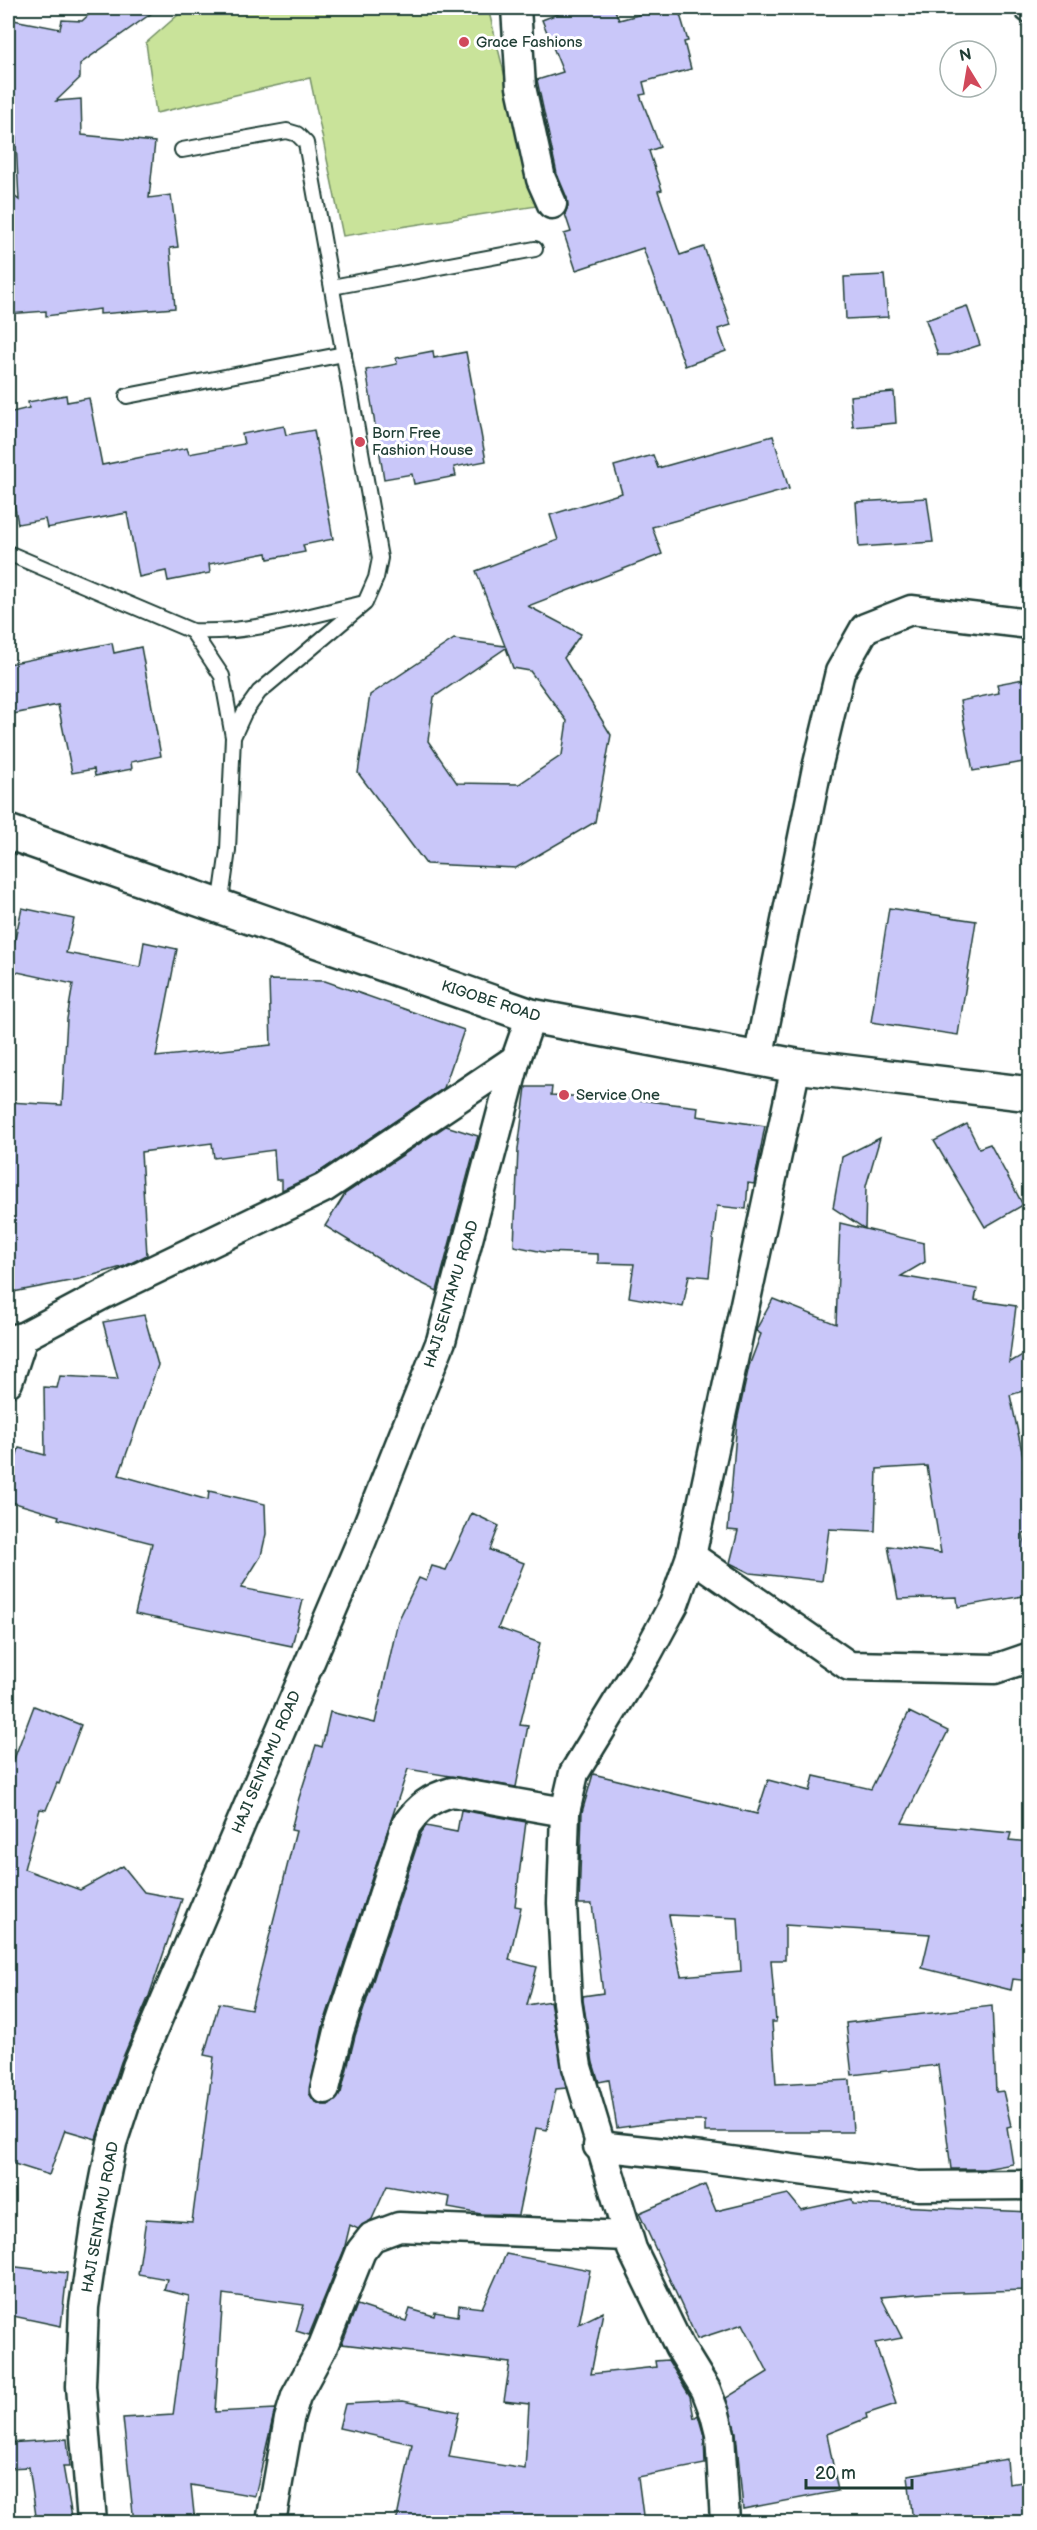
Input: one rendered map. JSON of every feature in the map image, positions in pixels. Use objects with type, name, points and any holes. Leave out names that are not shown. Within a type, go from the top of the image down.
[{"type":"street","points":[[516,8],[520,87],[542,179],[552,204]]},
{"type":"street","points":[[758,1059],[817,768],[840,672],[865,628],[911,610],[1029,624]]},
{"type":"street","name":"KIGOBE ROAD","points":[[8,832],[531,1016],[796,1066],[1029,1094]]},
{"type":"street","name":"HAJI SENTAMU ROAD","points":[[92,2523],[81,2386],[84,2307],[96,2225],[112,2143],[141,2057],[356,1552],[441,1341],[516,1059],[531,1016]]},
{"type":"street","points":[[8,1382],[15,1339],[324,1188],[516,1059]]},
{"type":"street","points":[[726,2523],[720,2434],[715,2414],[706,2390],[679,2346],[627,2236],[576,2067],[567,2002],[562,1903],[565,1812],[574,1773],[658,1634],[674,1604],[692,1556],[796,1066]]},
{"type":"street","points":[[692,1556],[849,1666],[995,1669],[1029,1657]]},
{"type":"street","points":[[325,2089],[339,2031],[406,1825],[419,1808],[434,1797],[452,1792],[565,1812]]},
{"type":"street","points":[[598,2146],[919,2186],[1029,2185]]},
{"type":"street","points":[[270,2523],[289,2419],[296,2396],[323,2346],[361,2251],[372,2237],[399,2227],[627,2236]]},
{"type":"lane","points":[[182,150],[275,132],[297,134],[306,143],[380,558],[376,578],[364,603],[259,692],[244,713],[233,737]]},
{"type":"lane","points":[[332,287],[535,249]]},
{"type":"lane","points":[[127,396],[344,354]]},
{"type":"lane","points":[[8,553],[192,631],[212,632],[251,628],[364,603]]},
{"type":"lane","points":[[192,631],[222,676],[233,737],[228,850],[220,907]]},
{"type":"green space","points":[[186,8],[488,8],[537,206],[343,236],[310,78],[156,113],[146,43]]},
{"type":"building","points":[[96,8],[159,8],[80,64],[80,78],[56,101],[81,99],[82,135],[155,142],[149,198],[171,195],[178,247],[170,248],[175,308],[100,314],[100,309],[46,316],[46,311],[8,314],[8,191],[19,200],[13,85],[8,80],[8,19],[60,29],[62,20],[82,21]]},
{"type":"building","points":[[573,8],[614,8],[619,20],[664,8],[678,8],[688,41],[684,42],[691,69],[643,82],[646,94],[640,95],[660,147],[649,151],[662,190],[658,191],[680,255],[704,247],[731,325],[718,329],[726,351],[685,366],[643,248],[576,270],[564,234],[571,232],[565,214],[568,206],[567,198],[557,174],[537,80],[563,72],[542,20]]},
{"type":"building","points":[[884,275],[888,317],[846,319],[844,277]]},
{"type":"building","points":[[967,306],[980,345],[949,355],[938,355],[926,320]]},
{"type":"building","points":[[433,351],[434,358],[466,352],[486,461],[454,467],[456,476],[414,484],[412,474],[384,479],[366,370],[397,364],[396,358]]},
{"type":"building","points":[[894,392],[896,423],[853,427],[850,396]]},
{"type":"building","points":[[66,395],[67,402],[89,398],[102,465],[187,448],[189,454],[244,444],[242,434],[284,426],[286,435],[314,430],[333,539],[303,545],[305,552],[268,559],[267,553],[209,564],[210,573],[168,581],[166,571],[139,577],[127,513],[47,528],[45,519],[18,524],[8,471],[8,413],[29,408],[28,402]]},
{"type":"building","points":[[773,436],[789,489],[652,527],[662,554],[528,606],[581,634],[564,658],[611,735],[595,822],[516,868],[426,864],[358,773],[370,695],[454,639],[505,646],[476,571],[558,540],[550,515],[622,493],[614,466],[653,455],[658,468]],"holes":[[[506,648],[513,668],[530,671],[567,721],[562,755],[519,784],[457,783],[428,741],[434,697]]]},
{"type":"building","points":[[927,498],[933,542],[859,547],[856,502]]},
{"type":"building","points":[[112,643],[114,653],[141,647],[161,756],[131,762],[132,769],[95,776],[94,769],[72,773],[58,705],[8,715],[8,664]]},
{"type":"building","points":[[1029,678],[1029,761],[973,771],[960,701],[999,693],[997,684]]},
{"type":"building","points":[[22,908],[74,919],[66,953],[140,967],[144,942],[177,949],[156,1057],[271,1045],[269,980],[325,981],[464,1030],[444,1088],[316,1174],[282,1190],[282,1180],[276,1180],[274,1150],[214,1158],[212,1143],[141,1152],[147,1255],[125,1266],[80,1279],[8,1293],[8,1102],[62,1105],[67,1019],[73,984],[8,970]]},
{"type":"building","points":[[889,908],[976,921],[958,1035],[871,1022]]},
{"type":"building","points":[[526,1087],[552,1087],[551,1095],[631,1099],[698,1107],[697,1116],[765,1126],[754,1184],[748,1183],[746,1209],[717,1206],[709,1277],[689,1275],[683,1307],[629,1297],[634,1264],[598,1263],[598,1254],[543,1252],[514,1246],[518,1149]]},
{"type":"building","points":[[967,1124],[979,1148],[990,1144],[1023,1205],[985,1227],[934,1141]]},
{"type":"building","points":[[446,1126],[478,1136],[437,1291],[403,1274],[325,1226],[345,1194]]},
{"type":"building","points":[[880,1138],[866,1186],[865,1229],[833,1208],[842,1157]]},
{"type":"building","points":[[840,1223],[924,1243],[925,1262],[901,1276],[977,1289],[975,1300],[1016,1306],[1009,1363],[1029,1351],[1029,1389],[1010,1395],[1026,1470],[1023,1470],[1029,1510],[1029,1532],[1023,1533],[1029,1572],[1029,1595],[958,1607],[957,1597],[898,1599],[888,1546],[941,1553],[927,1466],[877,1469],[875,1531],[829,1529],[822,1581],[750,1573],[730,1563],[738,1531],[728,1530],[737,1421],[749,1366],[761,1334],[756,1331],[773,1299],[836,1324]]},
{"type":"building","points":[[144,1315],[158,1365],[119,1475],[208,1500],[209,1491],[265,1504],[266,1534],[261,1556],[241,1588],[303,1600],[292,1646],[135,1614],[152,1543],[58,1519],[59,1516],[8,1501],[8,1483],[19,1448],[45,1455],[44,1387],[57,1388],[60,1376],[118,1379],[103,1322]]},
{"type":"building","points":[[472,1513],[499,1526],[490,1550],[524,1563],[498,1628],[540,1643],[520,1725],[528,1726],[516,1787],[408,1769],[323,2026],[309,2093],[314,2101],[322,2105],[330,2105],[341,2093],[355,2036],[421,1833],[426,1826],[457,1832],[461,1810],[526,1822],[515,1906],[521,1907],[509,1960],[537,1967],[527,2005],[550,2001],[566,2088],[556,2089],[547,2130],[536,2128],[518,2215],[481,2214],[448,2208],[450,2197],[387,2186],[372,2219],[358,2229],[350,2225],[344,2250],[309,2335],[296,2331],[304,2305],[223,2294],[215,2412],[275,2409],[255,2496],[191,2485],[195,2523],[134,2523],[123,2418],[173,2415],[189,2296],[164,2290],[167,2279],[138,2274],[146,2219],[192,2222],[214,2057],[204,2055],[219,2003],[251,2009],[296,1831],[291,1830],[299,1798],[316,1745],[322,1747],[330,1712],[375,1723],[398,1621],[419,1578],[426,1581],[432,1566],[446,1570]]},
{"type":"building","points":[[34,1706],[81,1725],[59,1784],[57,1783],[46,1810],[40,1809],[24,1869],[80,1890],[123,1866],[144,1892],[182,1899],[149,1996],[121,2062],[96,2139],[65,2130],[49,2175],[8,2162],[8,1775]]},
{"type":"building","points":[[909,1712],[948,1731],[902,1823],[1011,1833],[1009,1840],[1029,1842],[1027,1912],[1029,1912],[1029,1981],[1013,1979],[1011,1990],[922,1968],[930,1934],[785,1925],[785,1960],[771,1960],[776,2022],[772,2022],[776,2084],[850,2080],[853,2132],[705,2132],[705,2121],[667,2121],[617,2128],[609,2080],[599,2082],[593,2063],[583,2000],[583,1996],[603,1993],[592,1904],[579,1904],[582,1812],[593,1774],[757,1814],[768,1780],[810,1791],[814,1776],[871,1789]],"holes":[[[669,1915],[738,1918],[741,1971],[681,1976]]]},
{"type":"building","points":[[992,2006],[996,2092],[1003,2091],[1011,2126],[1007,2127],[1013,2164],[985,2169],[951,2169],[938,2065],[852,2075],[846,2023]]},
{"type":"building","points":[[705,2185],[716,2211],[788,2194],[801,2210],[852,2199],[853,2204],[1029,2212],[1029,2290],[881,2297],[902,2338],[875,2343],[896,2404],[866,2414],[867,2418],[827,2434],[838,2491],[743,2509],[736,2433],[726,2398],[768,2372],[743,2324],[697,2339],[639,2213]]},
{"type":"building","points":[[506,2254],[590,2270],[579,2324],[603,2312],[591,2374],[656,2367],[655,2361],[668,2360],[690,2396],[694,2418],[698,2415],[704,2436],[705,2464],[638,2477],[644,2523],[396,2523],[412,2444],[339,2428],[345,2404],[403,2401],[459,2412],[449,2457],[525,2469],[529,2404],[504,2401],[510,2363],[342,2344],[357,2305],[406,2321],[410,2309],[434,2316],[435,2312],[458,2316],[459,2305],[482,2308]]},
{"type":"building","points":[[8,2266],[67,2273],[61,2326],[8,2315]]},
{"type":"building","points":[[67,2439],[70,2466],[63,2466],[73,2523],[37,2523],[29,2467],[8,2468],[8,2443]]},
{"type":"building","points":[[1007,2459],[1009,2484],[1029,2481],[1029,2523],[913,2523],[908,2475]]},
{"type":"place","name":"Grace Fashions","points":[[464,42]]},
{"type":"place","name":"Born Free Fashion House","points":[[360,442]]},
{"type":"place","name":"Service One","points":[[564,1095]]}]
